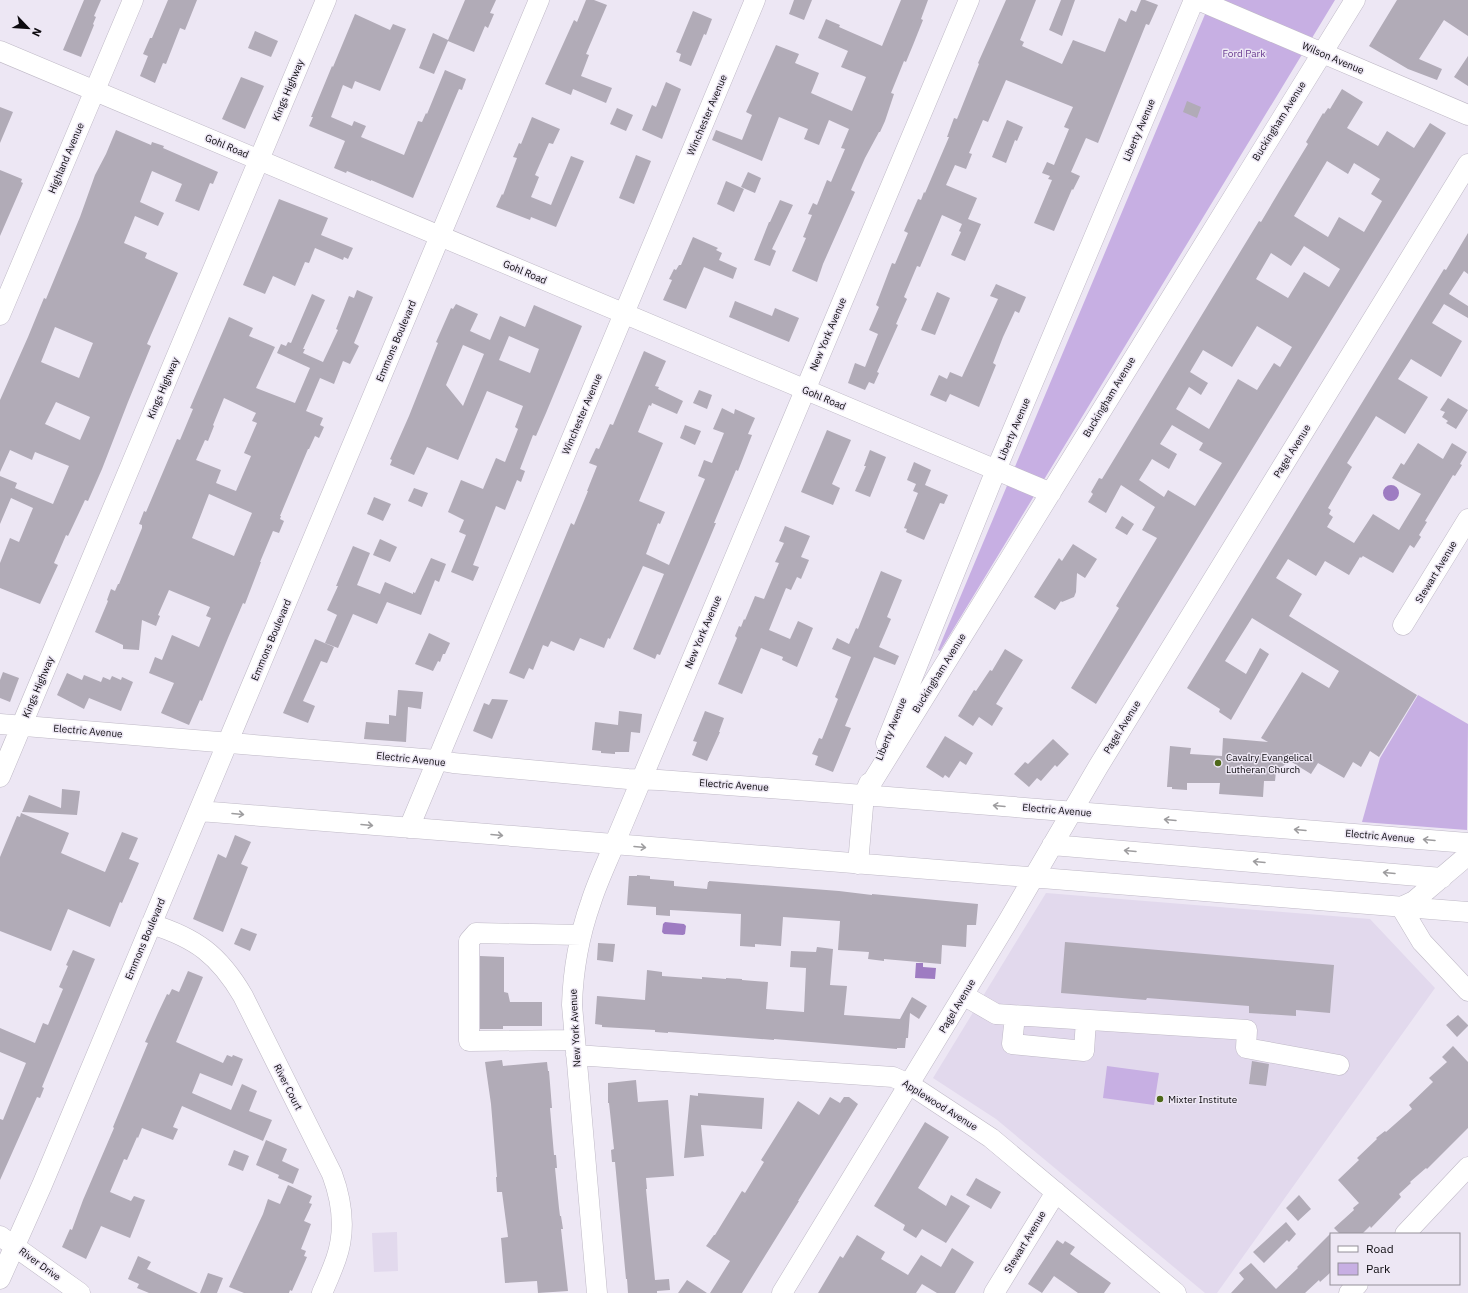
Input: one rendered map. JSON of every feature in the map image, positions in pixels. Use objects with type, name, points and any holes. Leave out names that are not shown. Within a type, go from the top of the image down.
[{"type":"street","name":"Highland Avenue","points":[[0,316],[132,0]]},
{"type":"street","name":"Kings Highway","points":[[0,777],[326,0]]},
{"type":"street","name":"Emmons Boulevard","points":[[0,1279],[7,1241],[42,1185],[539,0]]},
{"type":"street","name":"Winchester Avenue","points":[[409,828],[436,760],[755,0]]},
{"type":"street","name":"New York Avenue","points":[[597,1293],[572,1005],[573,978],[581,935],[591,900],[969,0]]},
{"type":"street","name":"Liberty Avenue","points":[[858,864],[864,795],[996,470],[1194,0]]},
{"type":"street","name":"Wilson Avenue","points":[[1198,0],[1468,115]]},
{"type":"street","name":"Buckingham Avenue","points":[[864,795],[1354,0]]},
{"type":"street","name":"Gohl Road","points":[[0,51],[1051,493]]},
{"type":"street","name":"Pagel Avenue","points":[[782,1293],[963,996],[1071,812],[1468,164]]},
{"type":"street","name":"Stewart Avenue","points":[[1403,625],[1468,519]]},
{"type":"street","name":"Electric Avenue","points":[[0,724],[436,760],[476,765],[641,779],[864,795],[1468,843]]},
{"type":"street","points":[[199,811],[1468,912]]},
{"type":"street","points":[[1052,845],[1442,878]]},
{"type":"street","points":[[1401,907],[1414,901],[1468,855]]},
{"type":"street","points":[[1401,907],[1422,942],[1468,991]]},
{"type":"street","name":"River Court","points":[[151,924],[174,931],[196,942],[214,957],[233,979],[332,1174],[340,1198],[342,1230],[336,1260],[322,1293]]},
{"type":"street","name":"Applewood Avenue","points":[[581,935],[476,933],[469,941],[469,1041],[575,1047],[893,1077],[909,1084],[991,1138],[1176,1293]]},
{"type":"street","points":[[963,996],[996,1014],[1247,1030],[1246,1048],[1339,1065]]},
{"type":"street","points":[[1015,1016],[1012,1044],[1084,1051],[1086,1020]]},
{"type":"street","points":[[1406,1233],[1468,1167]]},
{"type":"street","name":"Stewart Avenue","points":[[994,1293],[1056,1192]]},
{"type":"street","name":"River Drive","points":[[7,1241],[80,1293]]},
{"type":"street","points":[[1349,1293],[1357,1285]]},
{"type":"shaded area","points":[[1388,485],[1394,485],[1399,490],[1397,499],[1394,501],[1388,501],[1383,496],[1383,490]]},
{"type":"shaded area","name":"Mixter Institute","points":[[1046,893],[1370,919],[1435,988],[1217,1293],[1205,1293],[996,1119],[933,1078]]},
{"type":"shaded area","points":[[665,922],[684,924],[686,926],[685,934],[664,934],[662,932],[663,924]]},
{"type":"shaded area","points":[[916,963],[923,963],[923,967],[936,968],[935,979],[915,978]]},
{"type":"shaded area","points":[[397,1232],[398,1271],[374,1272],[372,1233]]},
{"type":"green space","name":"Ford Park","points":[[1211,0],[1335,0],[940,651],[938,650]]},
{"type":"green space","points":[[1418,695],[1468,724],[1467,830],[1362,822],[1380,758]]},
{"type":"green space","points":[[1107,1066],[1159,1073],[1154,1105],[1103,1098]]},
{"type":"building","points":[[84,0],[101,0],[94,16],[96,17],[93,24],[94,25],[81,57],[63,50]]},
{"type":"building","points":[[168,0],[197,0],[185,30],[180,28],[166,64],[163,63],[155,83],[140,76],[148,56],[143,54],[150,38],[152,38]]},
{"type":"building","points":[[465,0],[496,0],[490,13],[494,14],[488,28],[485,26],[474,52],[448,41],[434,74],[419,68],[433,33],[448,40]]},
{"type":"building","points":[[586,0],[594,0],[607,5],[586,54],[589,55],[581,76],[612,88],[606,103],[573,89],[571,95],[545,84],[574,20],[577,22]]},
{"type":"building","points":[[794,0],[812,0],[804,20],[789,14]]},
{"type":"building","points":[[901,0],[928,0],[921,19],[923,20],[906,62],[904,61],[891,93],[894,94],[885,121],[865,158],[851,190],[855,192],[823,264],[817,282],[792,271],[806,238],[803,237],[812,215],[808,214],[813,203],[817,205],[827,180],[831,182],[845,149],[841,148],[849,129],[829,120],[819,145],[804,139],[808,129],[779,117],[762,161],[712,140],[716,130],[742,140],[752,115],[746,112],[776,45],[799,54],[795,63],[819,73],[811,93],[852,111],[866,77],[841,67],[848,51],[818,38],[826,19],[840,25],[839,27],[882,46]]},
{"type":"building","points":[[1006,0],[1036,0],[1020,40],[1024,42],[1022,46],[1062,64],[1073,40],[1105,52],[1119,18],[1126,22],[1131,10],[1136,12],[1141,0],[1158,5],[1149,25],[1146,24],[1098,143],[1086,138],[1071,172],[1080,176],[1073,190],[1072,189],[1054,231],[1034,223],[1052,180],[1048,179],[1050,176],[1042,173],[1047,162],[1054,165],[1069,129],[1064,127],[1073,107],[1006,80],[988,122],[983,120],[969,153],[972,154],[966,169],[955,165],[946,185],[977,198],[968,219],[981,224],[965,261],[951,255],[961,232],[959,231],[962,224],[942,215],[920,267],[917,266],[904,297],[907,299],[896,324],[898,325],[877,372],[879,373],[874,384],[869,382],[865,390],[848,383],[855,363],[865,367],[878,334],[869,330],[879,307],[876,305],[892,263],[895,264],[908,233],[904,231],[918,199],[921,200],[924,192],[925,193],[949,137],[947,137],[954,118],[957,119],[979,64],[978,63]]},
{"type":"building","points":[[1061,0],[1075,0],[1062,36],[1049,30]]},
{"type":"building","points":[[1397,0],[1468,0],[1468,36],[1444,20],[1419,59],[1442,69],[1437,80],[1408,69],[1369,46]]},
{"type":"building","points":[[693,11],[712,19],[691,66],[679,61],[681,54],[676,52]]},
{"type":"building","points":[[355,14],[390,30],[393,24],[406,29],[380,91],[355,81],[352,89],[343,85],[331,117],[352,126],[354,121],[366,126],[361,137],[404,155],[418,121],[422,122],[426,113],[427,114],[445,70],[466,79],[462,90],[459,89],[413,198],[371,180],[334,168],[345,141],[309,126],[313,117],[311,117]]},
{"type":"building","points":[[255,31],[278,41],[271,57],[248,48]]},
{"type":"building","points":[[1468,56],[1468,86],[1454,77]]},
{"type":"building","points":[[241,77],[264,86],[245,129],[222,119]]},
{"type":"building","points":[[666,82],[681,89],[662,139],[642,130],[652,105],[656,107]]},
{"type":"building","points":[[1342,89],[1363,102],[1347,128],[1378,146],[1387,131],[1414,148],[1430,123],[1446,133],[1096,704],[1071,688],[1119,608],[1116,606],[1157,538],[1142,530],[1155,507],[1121,485],[1106,513],[1088,502],[1093,494],[1091,492],[1099,478],[1102,479],[1259,221],[1261,222],[1308,144],[1306,142],[1323,113],[1324,114],[1328,108],[1330,109]],"holes":[[[1327,161],[1348,174],[1354,163],[1380,179],[1371,194],[1382,201],[1364,232],[1339,217],[1328,237],[1294,216]],[[1304,246],[1340,269],[1329,287],[1304,272],[1288,298],[1256,279],[1271,253],[1291,266]],[[1257,326],[1292,347],[1280,367],[1274,363],[1257,390],[1238,379],[1209,429],[1176,409],[1189,387],[1201,395],[1208,383],[1190,372],[1203,350],[1232,367]],[[1172,425],[1203,443],[1199,450],[1222,463],[1195,506],[1168,490],[1164,497],[1139,480],[1152,459],[1169,469],[1177,454],[1160,444]]]},
{"type":"building","points":[[1187,101],[1201,107],[1197,118],[1183,112]]},
{"type":"building","points":[[0,107],[13,112],[0,143]]},
{"type":"building","points":[[617,108],[633,115],[626,131],[610,124]]},
{"type":"building","points":[[532,117],[560,129],[553,144],[549,143],[535,175],[539,177],[531,197],[551,205],[571,156],[584,161],[556,227],[531,217],[530,220],[496,207],[502,194],[503,195],[517,158],[513,157],[519,143],[521,144]]},
{"type":"building","points":[[1007,120],[1023,127],[1017,141],[1015,140],[1006,163],[992,157]]},
{"type":"building","points":[[116,130],[151,145],[152,142],[164,146],[163,148],[218,172],[213,184],[210,183],[199,211],[175,201],[182,184],[152,171],[140,202],[164,213],[158,226],[135,216],[124,243],[147,253],[145,258],[178,273],[147,344],[151,346],[102,469],[88,501],[85,500],[68,536],[66,535],[54,563],[58,565],[40,604],[0,588],[0,563],[10,538],[19,542],[33,508],[11,498],[0,524],[0,476],[17,483],[15,488],[53,504],[69,466],[35,452],[32,460],[10,450],[0,472],[0,400],[44,298],[46,299],[80,217],[95,175]],"holes":[[[55,327],[93,343],[79,378],[41,362]],[[56,402],[90,417],[80,440],[45,424]]]},
{"type":"building","points":[[636,155],[651,161],[634,204],[619,198]]},
{"type":"building","points":[[0,170],[22,179],[21,182],[23,183],[0,236]]},
{"type":"building","points":[[748,172],[761,178],[755,193],[741,187]]},
{"type":"building","points":[[726,181],[744,189],[734,212],[717,204]]},
{"type":"building","points":[[279,199],[328,218],[321,235],[353,248],[348,259],[344,257],[343,260],[315,248],[309,263],[305,262],[295,286],[273,276],[265,294],[243,285]]},
{"type":"building","points":[[780,200],[793,205],[772,249],[776,251],[770,266],[754,260],[769,222]]},
{"type":"building","points":[[1468,233],[1468,274],[1464,271],[1449,294],[1468,306],[1468,318],[1444,304],[1432,323],[1462,341],[1441,377],[1411,359],[1398,379],[1428,397],[1405,434],[1376,416],[1347,463],[1352,467],[1328,508],[1331,510],[1329,514],[1333,517],[1327,527],[1354,543],[1373,514],[1399,530],[1421,494],[1392,478],[1401,463],[1404,465],[1418,443],[1443,459],[1452,443],[1467,452],[1460,464],[1462,465],[1455,476],[1453,475],[1425,521],[1427,522],[1419,535],[1421,537],[1414,548],[1410,545],[1393,573],[1363,556],[1361,558],[1360,557],[1349,575],[1325,561],[1316,576],[1288,559],[1276,578],[1302,594],[1289,616],[1417,695],[1379,757],[1370,751],[1361,767],[1353,762],[1344,778],[1318,763],[1311,774],[1290,761],[1276,771],[1275,781],[1264,781],[1263,797],[1219,794],[1220,783],[1187,783],[1187,790],[1172,789],[1172,787],[1167,787],[1170,746],[1191,748],[1190,754],[1222,756],[1223,738],[1268,742],[1261,738],[1302,672],[1329,688],[1339,671],[1252,618],[1225,661],[1246,674],[1260,648],[1269,654],[1231,720],[1219,712],[1220,709],[1187,688],[1444,269],[1446,270]]},
{"type":"building","points":[[693,237],[718,248],[716,250],[722,253],[719,260],[737,268],[733,279],[704,267],[686,309],[663,300],[672,280],[669,279],[674,269],[676,270],[679,265],[681,265]]},
{"type":"building","points":[[996,284],[1026,297],[1019,313],[1015,311],[1003,337],[993,363],[996,365],[979,407],[950,394],[946,402],[930,395],[939,375],[947,379],[950,372],[962,377],[998,299],[990,296]]},
{"type":"building","points":[[357,290],[373,297],[354,343],[359,346],[350,364],[343,361],[334,384],[320,378],[306,411],[323,418],[320,425],[324,427],[319,438],[315,436],[308,449],[280,516],[280,519],[284,521],[279,533],[273,531],[245,604],[243,603],[202,701],[200,700],[189,725],[161,713],[174,683],[149,673],[155,657],[162,660],[172,635],[199,647],[211,618],[206,616],[210,607],[169,590],[158,615],[160,616],[156,626],[142,620],[139,650],[123,649],[123,645],[95,632],[108,601],[107,600],[111,589],[115,591],[119,584],[142,528],[142,525],[139,524],[144,511],[146,512],[177,439],[180,440],[193,409],[190,408],[229,317],[253,328],[249,336],[275,347],[256,388],[295,403],[310,368],[277,353],[281,344],[286,346],[288,342],[291,343],[312,294],[325,300],[303,349],[305,349],[303,353],[323,362],[338,330],[336,329],[349,296],[354,298]],"holes":[[[224,398],[256,413],[252,421],[257,423],[244,453],[251,456],[236,491],[216,483],[221,470],[196,460],[205,440],[208,441]],[[209,494],[252,513],[234,556],[192,538]]]},
{"type":"building","points":[[937,292],[950,298],[935,335],[921,330]]},
{"type":"building","points":[[735,301],[772,316],[775,308],[799,318],[789,342],[729,317]]},
{"type":"building","points":[[456,304],[478,314],[470,331],[490,340],[500,316],[525,327],[534,305],[582,326],[536,436],[533,435],[520,469],[525,471],[521,482],[517,480],[505,510],[496,506],[473,565],[479,567],[473,581],[451,572],[466,535],[459,532],[464,520],[448,512],[461,480],[483,489],[496,458],[505,462],[518,429],[515,427],[523,406],[487,391],[458,460],[427,447],[414,475],[390,465],[392,460],[390,459],[438,343],[436,342],[451,308],[453,309]],"holes":[[[509,336],[539,349],[530,373],[499,360]],[[463,345],[484,354],[463,406],[446,385]]]},
{"type":"building","points":[[644,351],[666,361],[655,386],[659,387],[658,389],[683,401],[677,414],[652,403],[651,406],[649,405],[638,432],[663,443],[639,501],[665,512],[660,524],[658,523],[646,554],[669,565],[705,479],[698,476],[704,460],[712,463],[724,433],[713,429],[722,408],[734,414],[735,409],[755,418],[748,434],[752,435],[738,471],[736,470],[714,523],[716,523],[660,655],[657,654],[655,659],[633,649],[664,574],[643,566],[610,639],[608,638],[604,648],[580,638],[574,651],[551,641],[548,647],[543,645],[533,670],[529,668],[524,679],[509,673],[571,523],[574,525],[588,491],[597,466],[589,463],[596,448],[599,449],[610,424],[613,425]]},
{"type":"building","points":[[699,390],[712,395],[707,409],[693,403]]},
{"type":"building","points":[[1448,398],[1468,410],[1456,429],[1446,423],[1448,421],[1442,417],[1445,412],[1440,410]]},
{"type":"building","points":[[685,425],[701,431],[695,445],[680,438]]},
{"type":"building","points":[[827,430],[851,440],[832,484],[840,488],[833,505],[801,492]]},
{"type":"building","points":[[870,450],[886,457],[870,497],[855,491],[866,466],[864,466]]},
{"type":"building","points":[[914,462],[931,470],[925,485],[948,495],[944,504],[940,503],[924,540],[906,532],[907,529],[904,528],[918,493],[913,491],[916,484],[907,480]]},
{"type":"building","points":[[414,488],[428,493],[422,507],[408,501]]},
{"type":"building","points":[[374,497],[391,504],[383,521],[367,514]]},
{"type":"building","points":[[1122,516],[1134,524],[1127,535],[1115,528]]},
{"type":"building","points":[[785,526],[810,536],[801,557],[809,560],[801,579],[797,577],[791,590],[786,588],[769,630],[790,639],[798,621],[813,628],[797,667],[782,660],[783,657],[761,648],[742,694],[718,684],[737,638],[735,636],[739,626],[741,627],[744,619],[745,620],[755,596],[764,599],[779,563],[775,562],[784,543],[779,541]]},
{"type":"building","points":[[380,539],[397,547],[390,562],[373,555]]},
{"type":"building","points":[[1073,544],[1097,559],[1085,578],[1077,573],[1076,592],[1074,597],[1062,602],[1061,601],[1055,610],[1034,597],[1059,558],[1062,561]]},
{"type":"building","points":[[353,546],[370,553],[357,585],[380,594],[385,582],[413,594],[413,592],[415,593],[431,558],[446,564],[439,582],[435,580],[421,615],[387,602],[377,624],[353,614],[338,648],[325,643],[337,615],[327,610]]},
{"type":"building","points":[[881,571],[902,580],[887,617],[891,619],[879,647],[899,656],[895,665],[874,657],[845,726],[851,728],[833,772],[815,765],[818,756],[812,754],[819,738],[822,739],[838,699],[835,697],[851,657],[832,649],[837,638],[849,644],[856,628],[858,629]]},
{"type":"building","points":[[429,633],[450,643],[445,654],[443,654],[440,662],[438,661],[433,671],[415,664]]},
{"type":"building","points":[[315,639],[334,647],[327,663],[321,661],[303,701],[315,706],[308,723],[283,713]]},
{"type":"building","points":[[1005,649],[1023,660],[996,704],[1003,708],[992,726],[979,717],[973,726],[958,716],[974,690],[976,691],[990,670],[992,671]]},
{"type":"building","points":[[3,672],[19,678],[10,702],[0,698],[0,680]]},
{"type":"building","points":[[67,673],[82,680],[84,675],[101,682],[103,677],[110,680],[112,676],[121,680],[122,677],[133,682],[121,711],[89,698],[84,709],[57,695]]},
{"type":"building","points":[[398,690],[423,692],[421,709],[408,707],[406,742],[364,739],[366,722],[389,724],[389,715],[396,716]]},
{"type":"building","points":[[492,699],[508,700],[492,739],[473,731],[484,703],[489,705]]},
{"type":"building","points":[[619,711],[642,714],[640,733],[631,732],[629,752],[615,752],[615,754],[601,753],[601,751],[592,750],[595,722],[618,725]]},
{"type":"building","points":[[705,711],[724,718],[720,732],[707,761],[692,755],[697,742],[693,741]]},
{"type":"building","points":[[945,736],[973,753],[966,765],[960,761],[949,778],[945,775],[943,778],[926,767]]},
{"type":"building","points":[[1053,739],[1069,754],[1057,767],[1055,765],[1041,781],[1037,778],[1029,787],[1014,774],[1025,762],[1028,764]]},
{"type":"building","points":[[62,789],[80,791],[77,815],[22,812],[29,795],[61,808]]},
{"type":"building","points":[[21,813],[69,833],[61,853],[105,872],[122,832],[138,838],[129,859],[139,863],[122,903],[120,902],[110,927],[68,909],[51,951],[0,931],[0,857],[17,816],[20,817]]},
{"type":"building","points":[[235,835],[251,842],[241,864],[248,867],[223,932],[193,919],[218,854],[226,858]]},
{"type":"building","points":[[629,876],[650,876],[650,879],[674,881],[674,886],[707,889],[709,881],[978,904],[976,925],[967,925],[966,947],[942,945],[941,964],[868,959],[869,952],[838,950],[840,921],[783,917],[781,946],[755,944],[755,947],[740,946],[741,914],[670,910],[670,916],[656,915],[656,907],[627,905]]},
{"type":"building","points":[[241,928],[257,934],[250,951],[234,944]]},
{"type":"building","points":[[1065,942],[1334,965],[1330,1013],[1296,1010],[1296,1016],[1249,1013],[1249,1006],[1061,993]]},
{"type":"building","points":[[598,943],[615,944],[613,962],[597,960]]},
{"type":"building","points":[[817,947],[833,949],[830,985],[847,986],[844,1015],[900,1019],[912,997],[927,1006],[919,1019],[910,1013],[908,1038],[906,1038],[905,1048],[897,1049],[774,1039],[655,1032],[655,1030],[602,1027],[602,1025],[595,1024],[597,996],[645,1000],[647,970],[662,972],[662,976],[702,979],[702,977],[726,978],[768,982],[766,1009],[804,1012],[806,968],[790,967],[791,951],[816,952]]},
{"type":"building","points":[[73,950],[95,959],[42,1087],[44,1088],[40,1098],[37,1097],[0,1180],[0,1119],[3,1120],[26,1063],[0,1052],[0,1028],[35,1043],[43,1023],[48,1025],[63,989],[59,987],[68,966],[66,965]]},
{"type":"building","points":[[480,956],[504,957],[504,992],[508,993],[510,1002],[542,1002],[542,1026],[503,1026],[503,1029],[480,1029]]},
{"type":"building","points":[[188,971],[203,977],[176,1042],[223,1063],[227,1055],[232,1057],[233,1055],[243,1059],[232,1086],[200,1073],[192,1093],[231,1110],[242,1084],[257,1091],[249,1111],[272,1120],[263,1141],[182,1106],[173,1127],[178,1129],[173,1140],[142,1128],[127,1160],[124,1159],[110,1192],[131,1201],[134,1196],[145,1200],[130,1238],[101,1226],[86,1259],[62,1247],[70,1229],[72,1230],[83,1200],[114,1128],[113,1127],[148,1043],[145,1042],[158,1013],[167,994],[169,995],[172,989],[179,992]]},
{"type":"building","points":[[1458,1015],[1468,1026],[1457,1037],[1446,1025]]},
{"type":"building","points":[[1453,1046],[1468,1062],[1468,1128],[1427,1169],[1426,1168],[1410,1182],[1411,1183],[1399,1194],[1401,1197],[1371,1228],[1370,1226],[1363,1233],[1339,1233],[1334,1228],[1354,1210],[1353,1208],[1359,1203],[1338,1180],[1359,1160],[1357,1158],[1377,1139],[1376,1138],[1385,1131],[1386,1132],[1412,1109],[1409,1105],[1433,1082],[1429,1078],[1447,1062],[1442,1057]]},
{"type":"building","points":[[502,1060],[503,1066],[547,1062],[552,1108],[550,1108],[554,1155],[556,1155],[557,1168],[555,1168],[560,1216],[563,1229],[561,1229],[568,1291],[538,1293],[537,1281],[505,1283],[501,1238],[508,1237],[502,1192],[497,1192],[491,1104],[485,1062]]},
{"type":"building","points":[[1252,1061],[1269,1064],[1266,1086],[1249,1084]]},
{"type":"building","points":[[636,1080],[638,1102],[668,1100],[674,1176],[646,1178],[655,1280],[669,1279],[670,1290],[657,1291],[657,1293],[628,1293],[615,1162],[612,1162],[611,1150],[614,1149],[608,1103],[608,1083]]},
{"type":"building","points":[[698,1093],[764,1098],[762,1129],[701,1125],[704,1156],[684,1158],[690,1095],[698,1096]]},
{"type":"building","points":[[830,1097],[840,1103],[844,1097],[849,1097],[858,1104],[742,1293],[710,1293],[730,1261],[706,1246],[715,1235],[742,1191],[745,1193],[764,1162],[761,1160],[798,1101],[819,1115]]},
{"type":"building","points":[[925,1122],[949,1137],[918,1188],[946,1206],[951,1195],[970,1206],[946,1243],[922,1229],[916,1238],[903,1230],[905,1225],[874,1206]]},
{"type":"building","points":[[266,1140],[287,1149],[282,1161],[299,1169],[293,1184],[278,1178],[279,1175],[256,1165]]},
{"type":"building","points":[[234,1150],[249,1156],[243,1171],[228,1165]]},
{"type":"building","points":[[976,1178],[1001,1192],[991,1209],[966,1195]]},
{"type":"building","points":[[288,1185],[312,1196],[309,1203],[312,1204],[304,1221],[311,1224],[301,1249],[306,1251],[304,1256],[307,1257],[292,1291],[290,1290],[289,1293],[244,1293],[229,1287],[263,1214],[268,1199],[280,1204]]},
{"type":"building","points":[[1299,1195],[1311,1209],[1298,1221],[1286,1208]]},
{"type":"building","points":[[1286,1222],[1296,1234],[1289,1242],[1287,1240],[1264,1263],[1253,1252]]},
{"type":"building","points":[[1330,1234],[1330,1273],[1320,1282],[1319,1280],[1305,1293],[1231,1293],[1244,1279],[1239,1273],[1251,1263],[1276,1289],[1298,1268],[1297,1267]]},
{"type":"building","points":[[857,1235],[885,1252],[881,1259],[908,1275],[921,1255],[941,1267],[952,1248],[974,1262],[955,1293],[937,1293],[922,1284],[916,1293],[818,1293],[840,1256],[843,1258]]},
{"type":"building","points":[[1057,1240],[1063,1244],[1065,1241],[1075,1247],[1070,1254],[1111,1283],[1104,1293],[1078,1293],[1054,1276],[1042,1293],[1028,1284]]},
{"type":"building","points":[[138,1256],[151,1262],[147,1269],[198,1293],[149,1293],[137,1288],[139,1284],[128,1279]]},
{"type":"building","points":[[208,1273],[223,1278],[217,1293],[200,1293]]},
{"type":"building","points":[[687,1280],[707,1293],[678,1293]]},
{"type":"place","name":"Cavalry Evangelical Lutheran Church","points":[[1218,763]]},
{"type":"place","name":"Mixter Institute","points":[[1160,1099]]}]
